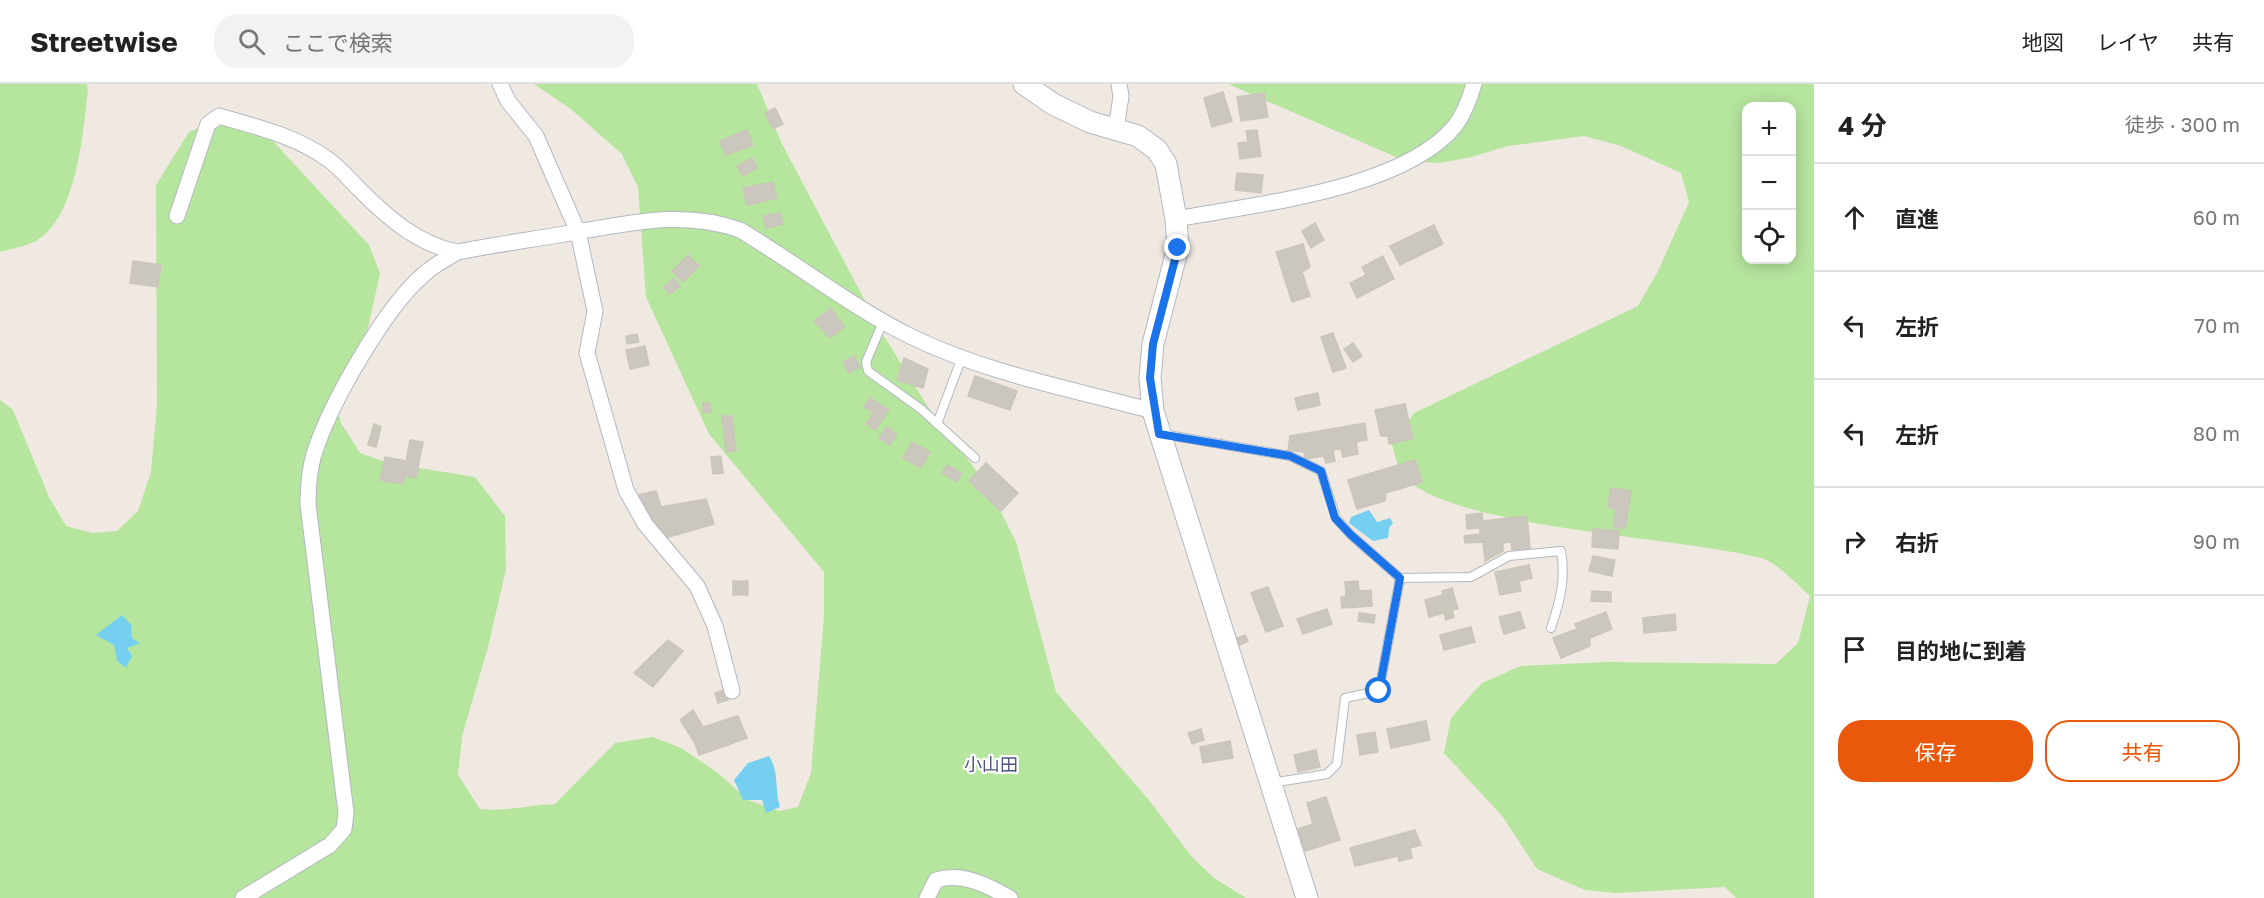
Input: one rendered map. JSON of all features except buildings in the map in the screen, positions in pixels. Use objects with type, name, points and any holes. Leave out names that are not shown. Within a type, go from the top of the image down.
[{"type":"street","points":[[500,84],[508,101],[536,136],[578,232],[595,310],[587,353],[626,490],[645,524],[697,586],[716,626],[732,691]]},
{"type":"street","points":[[1024,84],[1053,104],[1090,122],[1138,136],[1157,150],[1166,164],[1176,219],[1176,263],[1153,344],[1150,378],[1153,411],[1307,898]]},
{"type":"street","points":[[1116,130],[1121,96],[1119,84]]},
{"type":"street","points":[[1176,219],[1312,193],[1374,175],[1416,159],[1456,124],[1474,84]]},
{"type":"street","points":[[177,216],[208,124],[219,116],[277,132],[312,148],[332,162],[377,207],[414,236],[441,249],[458,252],[651,220],[698,218],[721,223],[740,230],[784,256],[883,322],[962,357],[980,364],[1153,411]]},
{"type":"street","points":[[243,898],[322,851],[344,829],[346,813],[308,504],[308,479],[314,454],[333,411],[392,310],[421,276],[458,252]]},
{"type":"street","points":[[927,898],[936,880],[951,875],[987,885],[1010,898]]},
{"type":"lane","points":[[883,322],[866,362],[868,371],[937,424],[975,458]]},
{"type":"lane","points":[[937,424],[962,357]]},
{"type":"lane","points":[[1159,434],[1290,456],[1321,471],[1335,518],[1400,578],[1470,577],[1509,556],[1561,551],[1564,573],[1563,592],[1551,628]]},
{"type":"lane","points":[[1270,783],[1327,774],[1337,764],[1346,698],[1379,691],[1400,578]]},
{"type":"green space","points":[[0,84],[87,84],[88,90],[76,173],[61,213],[50,229],[36,241],[0,252]]},
{"type":"green space","points":[[534,84],[757,84],[782,144],[882,333],[928,407],[987,485],[1016,542],[1056,692],[1148,799],[1192,857],[1214,878],[1246,898],[0,898],[0,400],[13,410],[49,497],[66,526],[92,533],[117,531],[138,511],[151,472],[157,405],[156,185],[189,132],[216,121],[271,139],[369,245],[380,273],[364,346],[336,403],[341,423],[360,453],[389,463],[475,477],[505,516],[506,569],[488,647],[462,736],[458,775],[480,809],[499,810],[555,804],[615,743],[653,737],[681,748],[718,773],[748,800],[779,811],[798,807],[811,773],[824,616],[824,572],[709,434],[646,297],[638,187],[622,154],[572,110]]},
{"type":"green space","points":[[1228,84],[1814,84],[1814,898],[1736,898],[1725,887],[1617,893],[1585,890],[1537,869],[1503,817],[1444,753],[1451,718],[1471,695],[1482,683],[1521,666],[1608,662],[1776,664],[1798,643],[1810,596],[1781,570],[1764,559],[1729,551],[1517,520],[1467,508],[1428,493],[1403,475],[1392,445],[1414,413],[1638,306],[1658,271],[1689,202],[1681,173],[1621,146],[1584,136],[1508,146],[1440,163],[1405,161]]},
{"type":"water","points":[[1369,510],[1377,522],[1390,518],[1393,523],[1389,528],[1388,538],[1373,541],[1349,523],[1351,517]]},
{"type":"water","points":[[122,615],[131,625],[132,638],[140,643],[127,648],[132,656],[126,668],[117,661],[114,645],[96,635]]},
{"type":"water","points":[[769,756],[775,769],[780,807],[766,813],[762,800],[743,800],[734,780],[748,763]]},
{"type":"district","name":"小山田","points":[[991,765]]},
{"type":"route","points":[[1178,248],[1176,263],[1153,344],[1150,378],[1153,411],[1159,434],[1236,445],[1290,456],[1321,471],[1335,518],[1374,557],[1400,578],[1379,691]]}]
